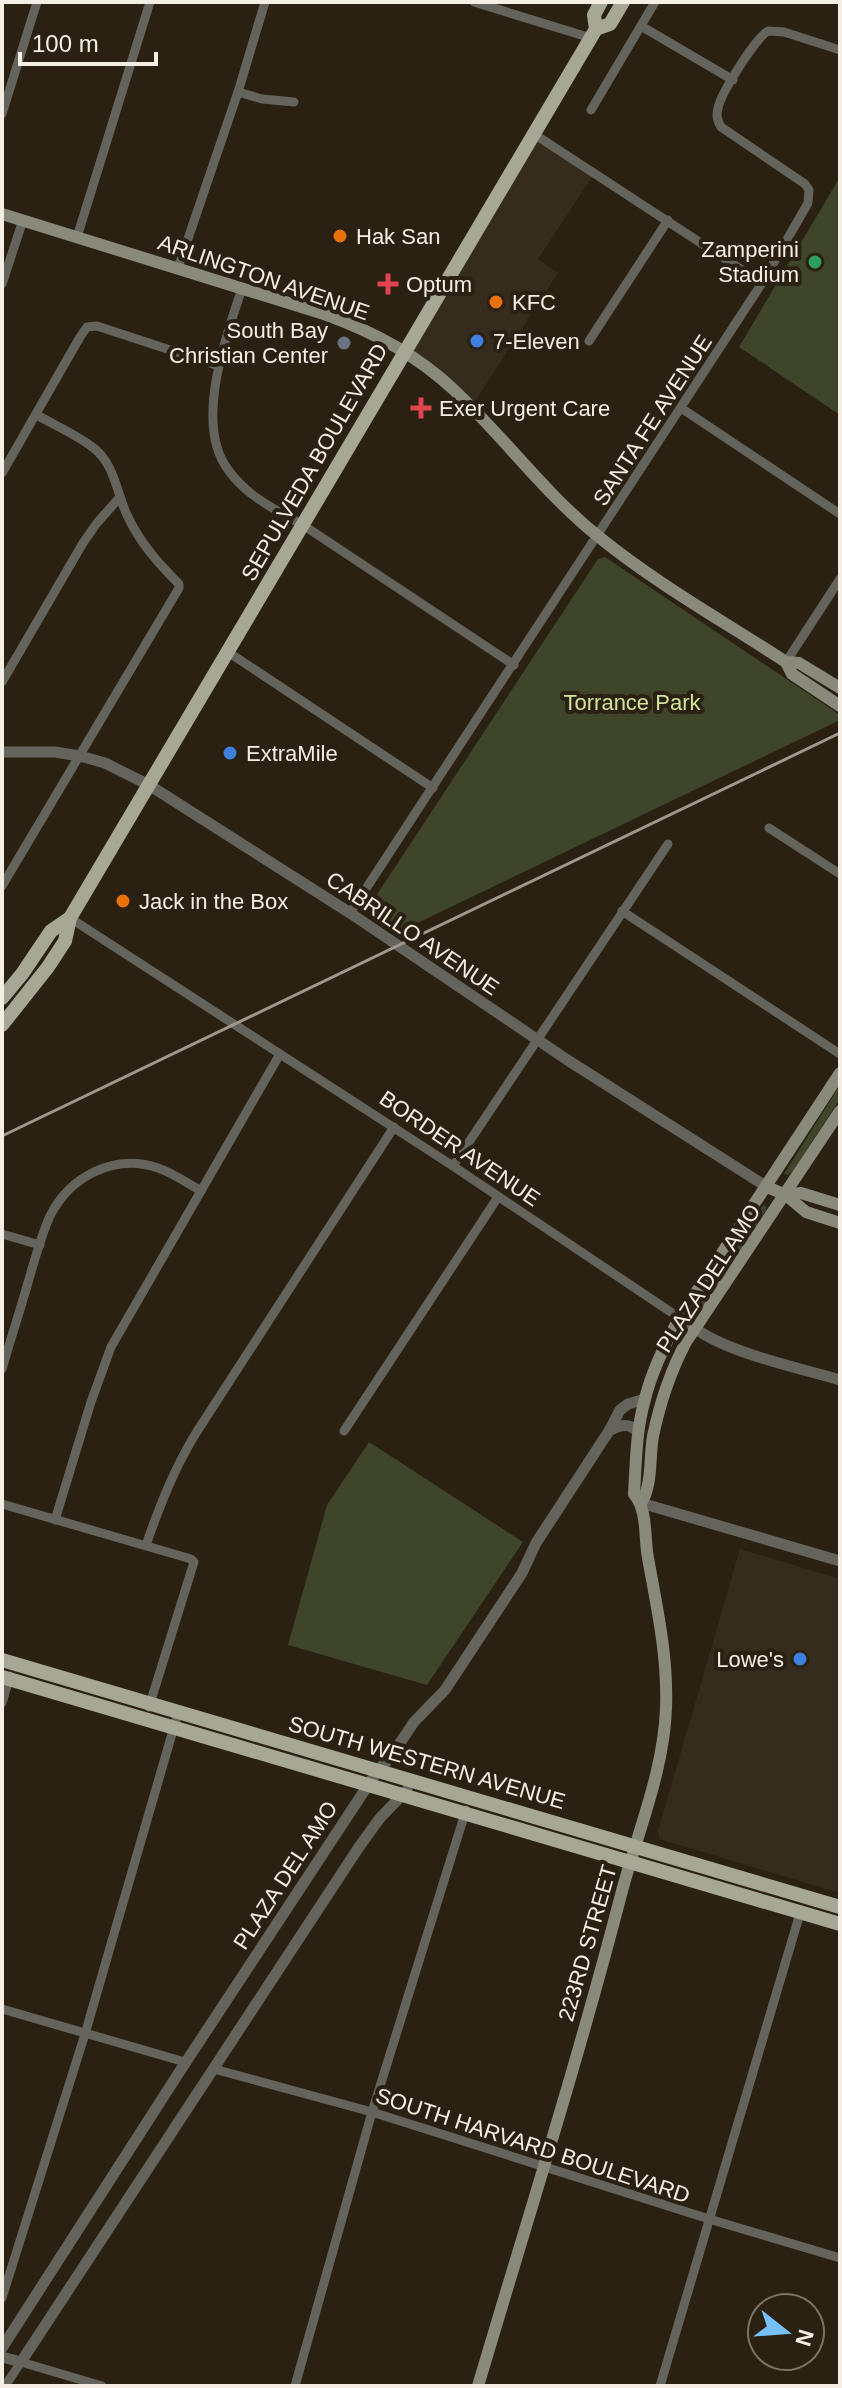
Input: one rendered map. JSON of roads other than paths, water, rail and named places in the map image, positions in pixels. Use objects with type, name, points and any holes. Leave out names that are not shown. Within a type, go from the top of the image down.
[{"type":"main road","name":"SEPULVEDA BOULEVARD","points":[[594,34],[594,15],[601,2]]},
{"type":"main road","name":"SEPULVEDA BOULEVARD","points":[[2,1025],[65,941],[70,918],[405,351],[594,34],[610,24],[623,2]]},
{"type":"main road","name":"ARLINGTON AVENUE","points":[[2,214],[343,320],[405,351],[453,389],[538,480],[598,537],[641,569],[786,662],[799,663],[840,688]]},
{"type":"main road","name":"ARLINGTON AVENUE","points":[[786,662],[792,674],[840,706]]},
{"type":"main road","name":"SEPULVEDA BOULEVARD","points":[[2,998],[51,931],[70,918]]},
{"type":"main road","name":"PLAZA DEL AMO","points":[[840,1073],[668,1338],[645,1399],[638,1432],[634,1494],[641,1503],[648,1492],[649,1466],[660,1407],[676,1361],[840,1111]]},
{"type":"main road","name":"CABRILLO AVENUE","points":[[767,1187],[786,1195],[806,1212],[840,1223]]},
{"type":"main road","name":"CABRILLO AVENUE","points":[[786,1195],[801,1193],[840,1205]]},
{"type":"main road","name":"223RD STREET","points":[[478,2386],[658,1765],[666,1709],[664,1648],[641,1503]]},
{"type":"main road","name":"SOUTH WESTERN AVENUE","points":[[8,1661],[840,1907]]},
{"type":"main road","name":"SOUTH WESTERN AVENUE","points":[[6,1678],[840,1924]]},
{"type":"street","points":[[2,114],[37,2]]},
{"type":"street","points":[[77,237],[150,2]]},
{"type":"street","points":[[178,268],[265,2]]},
{"type":"street","points":[[474,2],[594,34]]},
{"type":"street","points":[[591,110],[655,2]]},
{"type":"street","points":[[641,26],[733,80]]},
{"type":"street","name":"SANTA FE AVENUE","points":[[350,913],[598,537],[762,283],[804,212],[809,190],[797,177],[721,127],[717,120],[719,104],[756,40],[768,31],[784,32],[840,50]]},
{"type":"street","points":[[238,92],[262,99],[294,102]]},
{"type":"street","points":[[534,134],[762,283]]},
{"type":"street","points":[[2,284],[23,220]]},
{"type":"street","points":[[589,341],[668,220]]},
{"type":"street","points":[[242,288],[219,366],[214,423],[219,456],[228,470],[250,493],[514,665]]},
{"type":"street","points":[[2,473],[80,337],[91,325],[219,366]]},
{"type":"street","points":[[681,408],[840,514]]},
{"type":"street","points":[[2,886],[179,588],[179,584],[164,571],[138,536],[112,472],[96,450],[37,415]]},
{"type":"street","points":[[2,682],[83,543],[120,497]]},
{"type":"street","points":[[786,662],[840,579]]},
{"type":"street","points":[[228,652],[433,788]]},
{"type":"street","name":"CABRILLO AVENUE","points":[[2,752],[55,752],[80,756],[105,763],[149,785],[767,1187]]},
{"type":"street","points":[[769,828],[840,874]]},
{"type":"street","points":[[453,1166],[668,844]]},
{"type":"street","points":[[622,911],[840,1054]]},
{"type":"street","name":"BORDER AVENUE","points":[[70,918],[394,1127],[708,1338],[840,1380]]},
{"type":"street","points":[[55,1520],[111,1347],[280,1054]]},
{"type":"street","points":[[146,1545],[163,1494],[184,1453],[394,1127]]},
{"type":"street","points":[[2,1369],[51,1214],[77,1182],[95,1170],[111,1165],[144,1164],[201,1191]]},
{"type":"street","points":[[344,1431],[498,1197]]},
{"type":"street","points":[[2,1234],[40,1245]]},
{"type":"street","name":"PLAZA DEL AMO","points":[[2,2348],[185,2062],[378,1770],[414,1722],[445,1690],[522,1573],[536,1543],[620,1410],[645,1399]]},
{"type":"street","points":[[609,1431],[620,1425],[629,1425],[638,1432]]},
{"type":"street","points":[[641,1503],[840,1561]]},
{"type":"street","points":[[2,1504],[194,1562],[145,1720]]},
{"type":"street","points":[[2,1703],[8,1661]]},
{"type":"street","points":[[2,2298],[85,2034],[178,1713]]},
{"type":"street","points":[[5,2386],[359,1847],[380,1818],[415,1780]]},
{"type":"street","points":[[295,2386],[372,2112],[470,1796]]},
{"type":"street","points":[[660,2386],[805,1896]]},
{"type":"street","points":[[2,2009],[185,2062]]},
{"type":"street","name":"SOUTH HARVARD BOULEVARD","points":[[214,2069],[372,2112],[840,2258]]},
{"type":"street","points":[[2,2357],[102,2386]]},
{"type":"railway","points":[[2,1136],[840,733]]},
{"type":"place","name":"Hak San","points":[[340,236]]},
{"type":"place","name":"Zamperini Stadium","points":[[815,262]]},
{"type":"place","name":"Optum","points":[[388,284]]},
{"type":"place","name":"KFC","points":[[496,302]]},
{"type":"place","name":"7-Eleven","points":[[477,341]]},
{"type":"place","name":"South Bay Christian Center","points":[[344,343]]},
{"type":"place","name":"Exer Urgent Care","points":[[421,408]]},
{"type":"place","name":"ExtraMile","points":[[230,753]]},
{"type":"place","name":"Jack in the Box","points":[[123,901]]},
{"type":"place","name":"Lowe's","points":[[800,1659]]},
{"type":"park label","name":"Torrance Park","points":[[632,702]]}]
